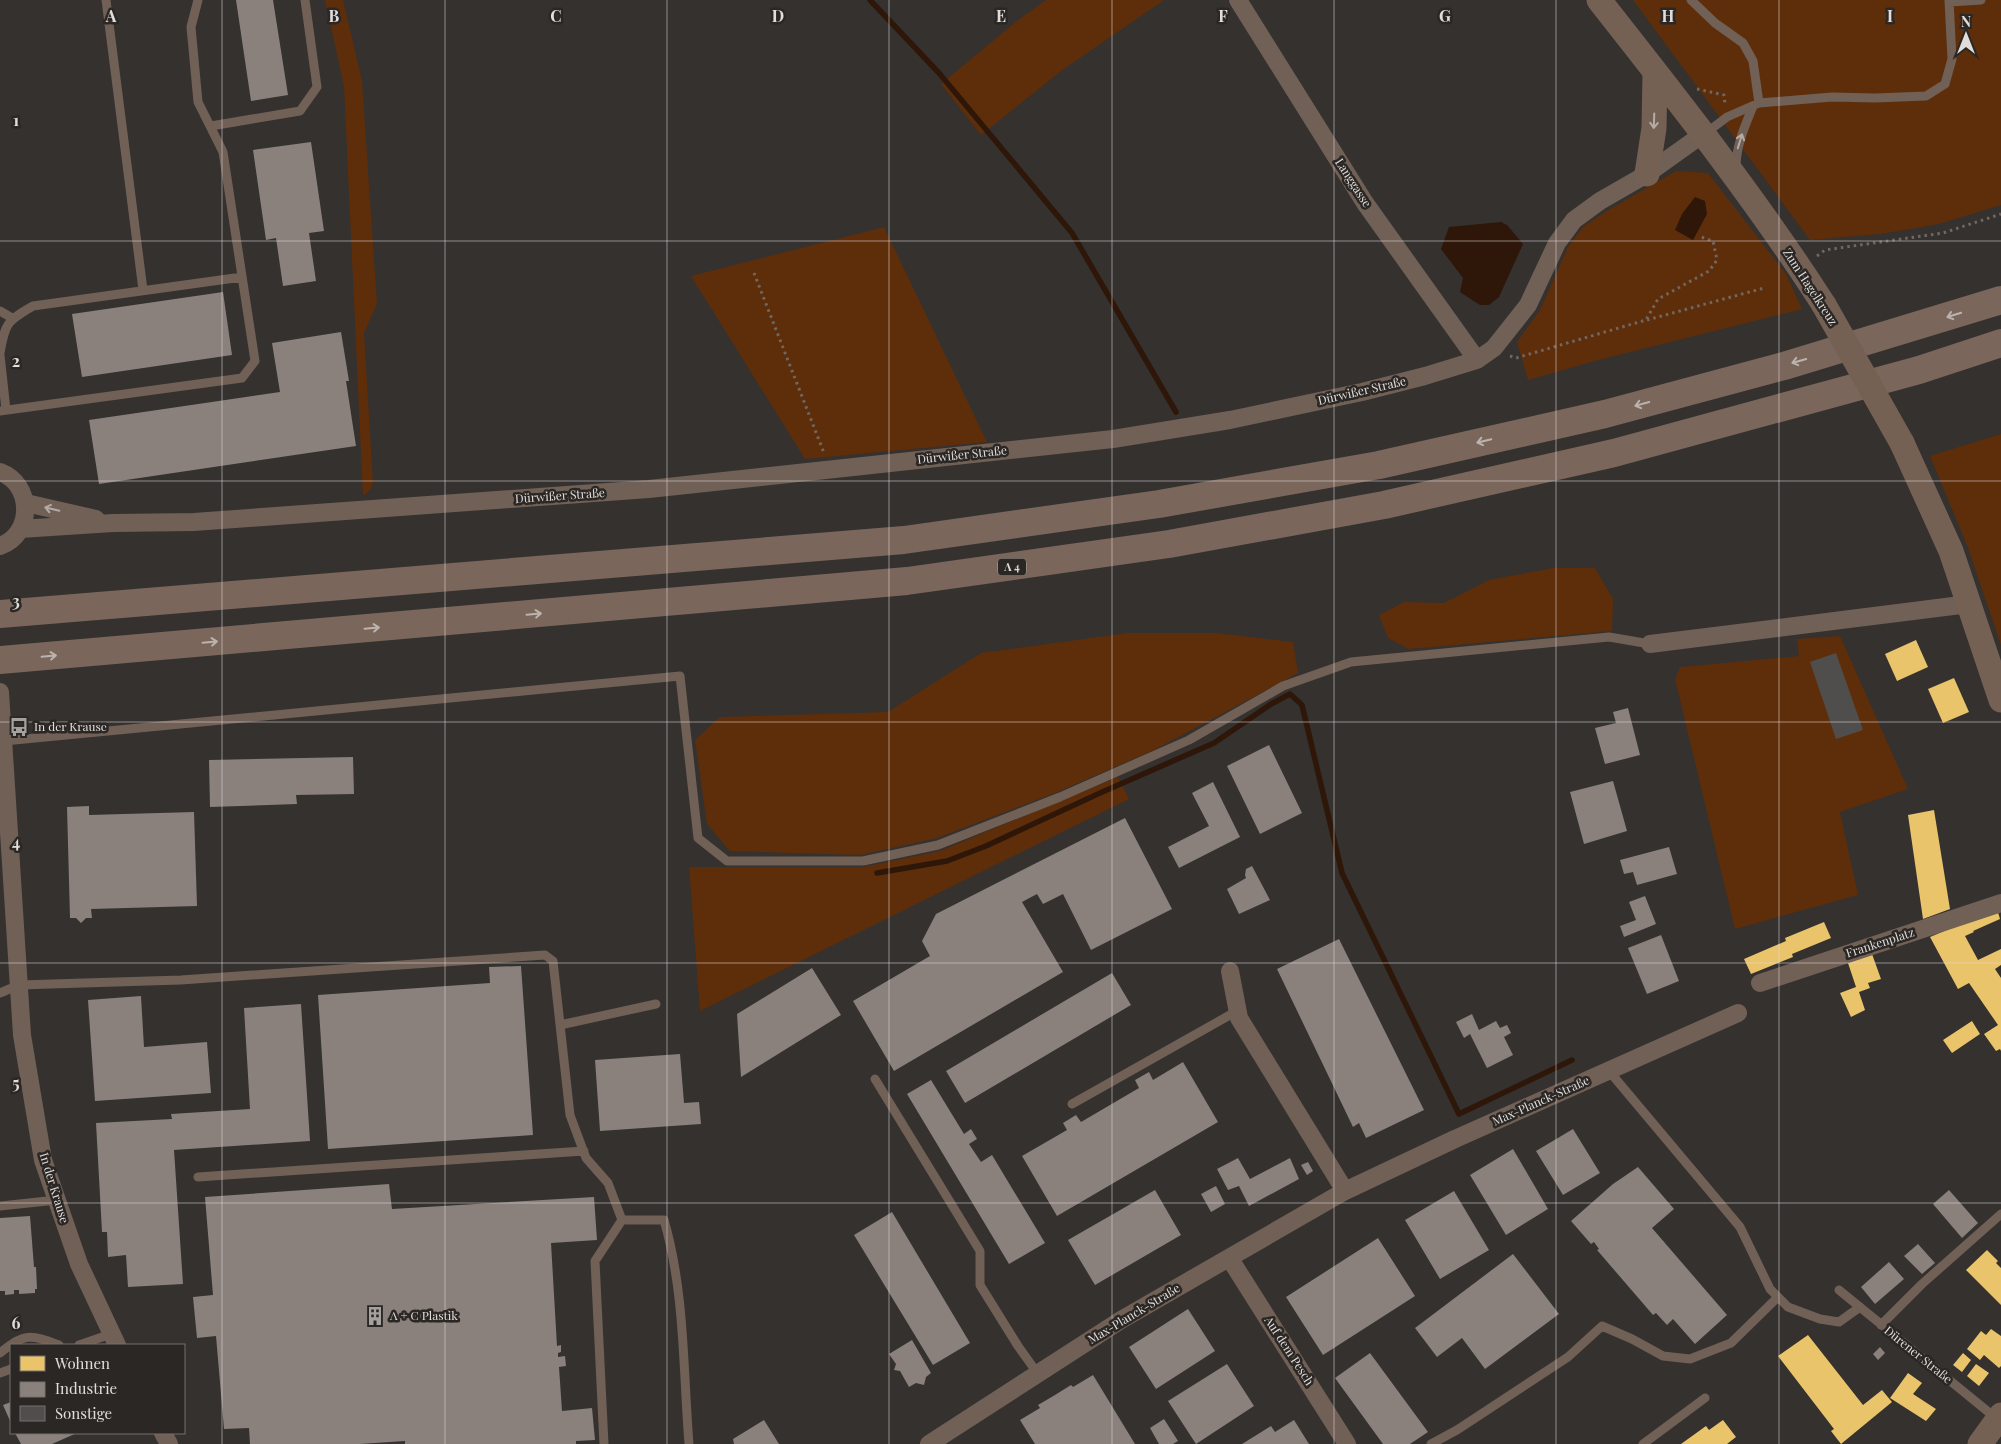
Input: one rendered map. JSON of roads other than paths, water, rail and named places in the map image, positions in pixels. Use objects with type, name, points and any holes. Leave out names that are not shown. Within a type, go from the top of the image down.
[{"type":"highway","points":[[0,614],[904,540],[1159,504],[1379,465],[1605,414],[1784,366],[2001,300]]},
{"type":"highway","name":"A 4","points":[[0,660],[907,581],[1169,544],[1384,505],[1614,453],[1919,370],[2001,343]]},
{"type":"street","name":"Langgasse","points":[[1238,0],[1365,203],[1477,360]]},
{"type":"street","name":"Zum Hagelkreuz","points":[[1600,0],[1735,177],[1824,305],[1902,443],[1951,551],[2001,700]]},
{"type":"street","points":[[1647,174],[1654,128],[1655,73]]},
{"type":"street","name":"Dürwißer Straße","points":[[20,529],[113,523],[194,522],[649,490],[1113,439],[1230,420],[1389,385],[1477,360],[1494,348],[1528,305],[1557,243],[1574,220],[1600,201],[1647,174],[1703,134]]},
{"type":"street","points":[[0,472],[7,475],[19,487],[26,502],[25,516],[20,529],[1,548]]},
{"type":"street","name":"Dürwißer Straße","points":[[26,502],[113,523]]},
{"type":"street","points":[[1650,644],[1969,604]]},
{"type":"street","name":"In der Krause","points":[[0,692],[22,1035],[43,1160],[79,1264],[114,1340]]},
{"type":"street","name":"Frankenplatz","points":[[1760,983],[2001,903]]},
{"type":"street","points":[[1230,971],[1239,1018],[1345,1192]]},
{"type":"street","name":"Max-Planck-Straße","points":[[929,1444],[1121,1320],[1345,1192],[1609,1070],[1738,1013]]},
{"type":"street","name":"Auf dem Pesch","points":[[1230,1259],[1347,1444]]},
{"type":"street","name":"Dürener Straße","points":[[1980,1444],[1999,1417]]},
{"type":"lane","points":[[106,0],[143,290]]},
{"type":"lane","points":[[198,0],[191,27],[198,102],[212,126],[223,152],[255,360],[242,378],[3,410],[0,354],[4,330],[12,318],[33,306],[242,277]]},
{"type":"lane","points":[[212,126],[300,111],[317,87],[305,0]]},
{"type":"lane","points":[[1691,0],[1715,23],[1744,43],[1753,61],[1756,104],[1740,139],[1736,154],[1735,177]]},
{"type":"lane","points":[[1703,134],[1727,117],[1756,104],[1832,97],[1926,96],[1945,84],[1952,59],[1949,1],[1981,0]]},
{"type":"lane","points":[[0,311],[12,318]]},
{"type":"lane","points":[[4,741],[680,676],[698,838],[727,860],[863,861],[938,845],[1060,797],[1188,740],[1283,686],[1351,662],[1609,636],[1650,644]]},
{"type":"lane","points":[[0,993],[19,985],[181,980],[545,955],[553,961],[570,1115],[586,1158],[608,1184],[622,1220]]},
{"type":"lane","points":[[560,1025],[656,1004]]},
{"type":"lane","points":[[1072,1104],[1237,1010]]},
{"type":"lane","points":[[1609,1070],[1740,1227],[1770,1289],[1788,1307],[1820,1319],[1839,1322],[1860,1307]]},
{"type":"lane","points":[[875,1080],[980,1251],[980,1285],[1038,1374]]},
{"type":"lane","points":[[198,1177],[584,1151]]},
{"type":"lane","points":[[0,1206],[57,1200]]},
{"type":"lane","points":[[1881,1324],[1922,1284],[2001,1214]]},
{"type":"lane","points":[[604,1444],[595,1261],[622,1220]]},
{"type":"lane","points":[[622,1220],[664,1220],[673,1250],[681,1316],[689,1444]]},
{"type":"lane","name":"Dürener Straße","points":[[1839,1290],[1999,1417]]},
{"type":"lane","points":[[1431,1444],[1457,1430],[1568,1357],[1602,1326],[1632,1339],[1663,1356],[1690,1359],[1731,1343],[1778,1297]]},
{"type":"lane","points":[[11,1344],[30,1337],[36,1337],[55,1344]]},
{"type":"lane","points":[[86,1344],[114,1340]]},
{"type":"lane","points":[[0,1353],[10,1345]]},
{"type":"lane","points":[[1643,1444],[1706,1398]]},
{"type":"waterway","points":[[870,0],[939,73],[1072,233],[1176,412]]},
{"type":"waterway","points":[[877,873],[947,861],[986,846],[1214,743],[1271,704],[1290,694],[1302,705],[1342,873],[1459,1114],[1572,1060]]},
{"type":"place","name":"In der Krause","points":[[19,727]]},
{"type":"place","name":"A + C Plastik","points":[[375,1316]]}]
